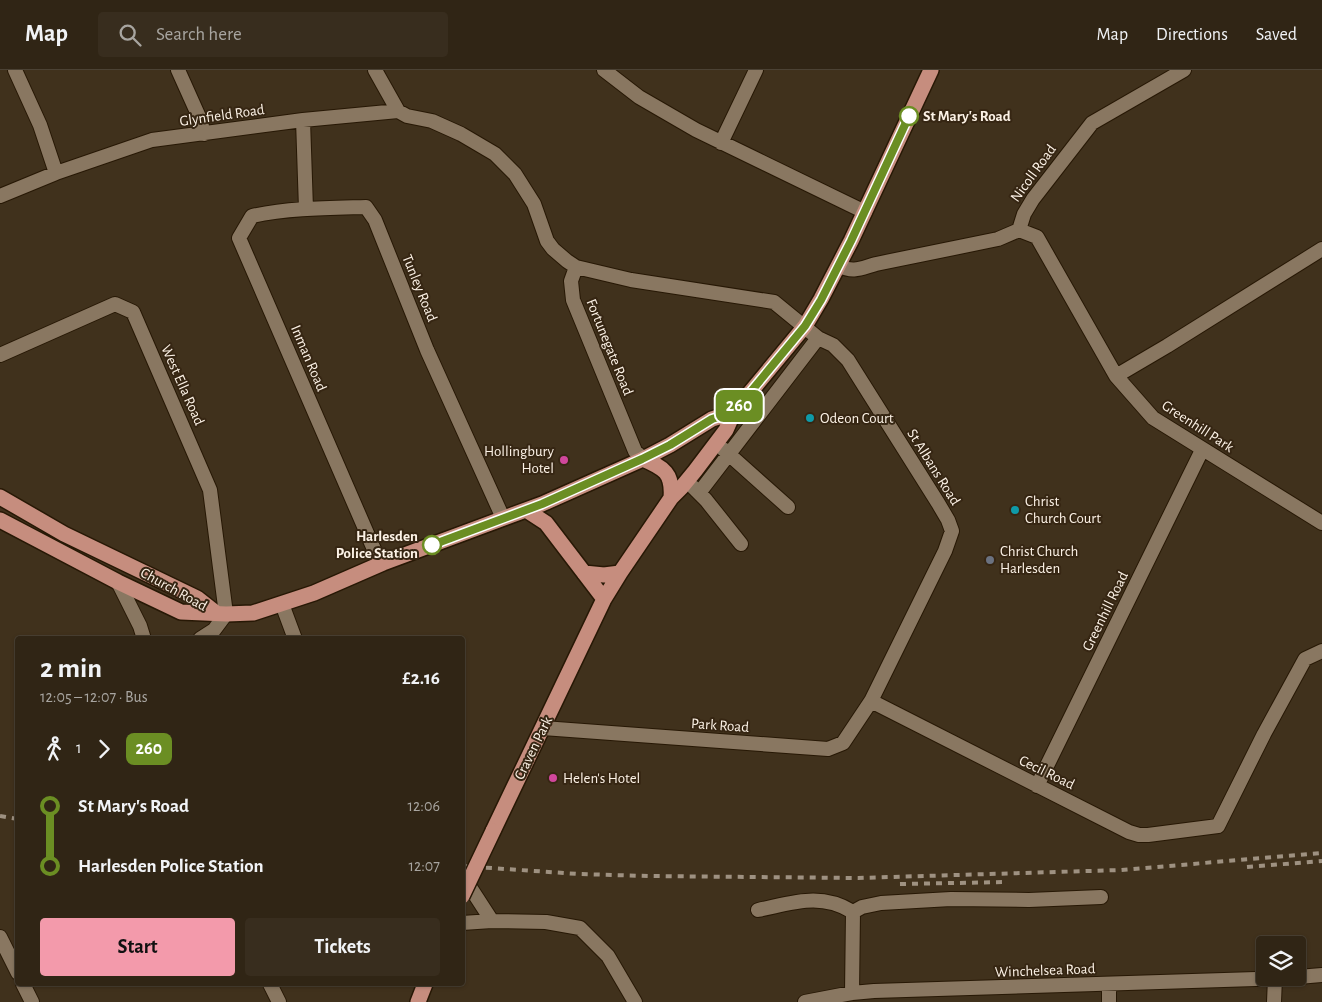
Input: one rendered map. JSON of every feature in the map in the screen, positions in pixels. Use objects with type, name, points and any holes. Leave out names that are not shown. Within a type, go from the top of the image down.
[{"type":"main road","name":"Craven Park","points":[[465,890],[604,599],[671,498],[687,482],[726,430],[734,412],[805,326],[839,266],[931,70]]},
{"type":"main road","points":[[221,614],[253,613],[282,604],[314,593],[383,563],[526,510],[642,459],[670,445],[712,419],[734,412]]},
{"type":"main road","points":[[642,459],[657,465],[670,478],[672,486],[671,498]]},
{"type":"main road","name":"Church Road","points":[[0,497],[64,534],[197,598],[221,614]]},
{"type":"main road","points":[[546,524],[551,498]]},
{"type":"main road","points":[[526,510],[546,524],[604,599]]},
{"type":"main road","name":"Church Road","points":[[0,520],[118,582],[181,612],[221,614]]},
{"type":"main road","points":[[584,573],[604,575],[620,573]]},
{"type":"main road","points":[[418,1002],[424,986]]},
{"type":"street","points":[[15,70],[40,125],[56,173]]},
{"type":"street","points":[[178,70],[200,119],[204,134]]},
{"type":"street","points":[[375,70],[398,111],[407,116],[432,121],[461,134],[495,154],[515,174],[534,204],[547,241],[561,257],[576,267]]},
{"type":"street","points":[[604,70],[640,97],[721,143],[865,212]]},
{"type":"street","points":[[721,143],[756,70]]},
{"type":"street","name":"Nicoll Road","points":[[1019,230],[1024,214],[1033,199],[1092,123],[1184,70]]},
{"type":"street","name":"Glynfield Road","points":[[0,196],[56,173],[152,140],[303,120],[398,111]]},
{"type":"street","points":[[303,120],[306,209]]},
{"type":"street","name":"Tunley Road","points":[[306,209],[366,207],[375,220],[427,350],[503,518]]},
{"type":"street","name":"Inman Road","points":[[306,209],[252,216],[239,238],[372,545],[383,563]]},
{"type":"street","points":[[839,266],[848,270],[858,269],[998,239],[1019,230]]},
{"type":"street","name":"Greenhill Park","points":[[1019,230],[1037,237],[1116,376],[1153,418],[1322,523]]},
{"type":"street","points":[[1116,376],[1322,249]]},
{"type":"street","name":"St Albans Road","points":[[576,267],[631,280],[774,302],[818,338],[833,345],[848,360],[943,512],[952,531],[942,558],[872,701]]},
{"type":"street","name":"Fortunegate Road","points":[[576,267],[571,281],[573,300],[635,451],[642,459]]},
{"type":"street","name":"West Ella Road","points":[[0,355],[115,304],[133,312],[210,490],[225,596],[221,614]]},
{"type":"street","points":[[700,493],[818,338]]},
{"type":"street","points":[[716,443],[788,507]]},
{"type":"street","name":"Greenhill Road","points":[[1037,786],[1202,450]]},
{"type":"street","points":[[687,482],[700,493],[741,544]]},
{"type":"street","points":[[118,582],[143,636]]},
{"type":"street","points":[[282,604],[295,636]]},
{"type":"street","points":[[205,636],[214,630],[221,614]]},
{"type":"street","name":"Cecil Road","points":[[872,701],[1037,786],[1139,835],[1218,826],[1305,658],[1322,651]]},
{"type":"street","name":"Park Road","points":[[543,728],[828,749],[842,743],[872,701]]},
{"type":"street","points":[[465,890],[492,921]]},
{"type":"street","points":[[853,912],[862,907],[882,903],[951,899],[1029,900],[1101,897]]},
{"type":"street","points":[[758,910],[812,899],[841,904],[853,912]]},
{"type":"street","points":[[852,993],[853,912]]},
{"type":"street","points":[[465,923],[492,921],[546,922],[580,928],[608,956],[635,1002]]},
{"type":"street","points":[[0,937],[15,967]]},
{"type":"street","points":[[1306,976],[1322,975]]},
{"type":"street","name":"Winchelsea Road","points":[[805,1002],[852,993],[1256,979]]},
{"type":"street","points":[[1109,984],[1109,1002]]},
{"type":"street","points":[[24,986],[32,1002]]},
{"type":"street","points":[[271,986],[279,1002]]},
{"type":"street","points":[[1274,1002],[1275,986]]},
{"type":"railway","points":[[0,816],[15,818]]},
{"type":"railway","points":[[465,866],[578,874],[858,878],[1121,870],[1322,853]]},
{"type":"railway","points":[[1247,867],[1322,861]]},
{"type":"railway","points":[[900,884],[1008,882]]},
{"type":"bus line","name":"260","points":[[432,545],[542,504],[551,498],[670,445],[712,419],[734,412],[805,326],[821,300],[851,241],[909,116]]},
{"type":"place","name":"St Mary's Road","points":[[909,116]]},
{"type":"place","name":"Odeon Court","points":[[810,418]]},
{"type":"place","name":"Hollingbury Hotel","points":[[564,460]]},
{"type":"place","name":"Christ Church Court","points":[[1015,510]]},
{"type":"place","name":"Harlesden Police Station","points":[[432,545]]},
{"type":"place","name":"Christ Church Harlesden","points":[[990,560]]},
{"type":"place","name":"Helen's Hotel","points":[[553,778]]}]
